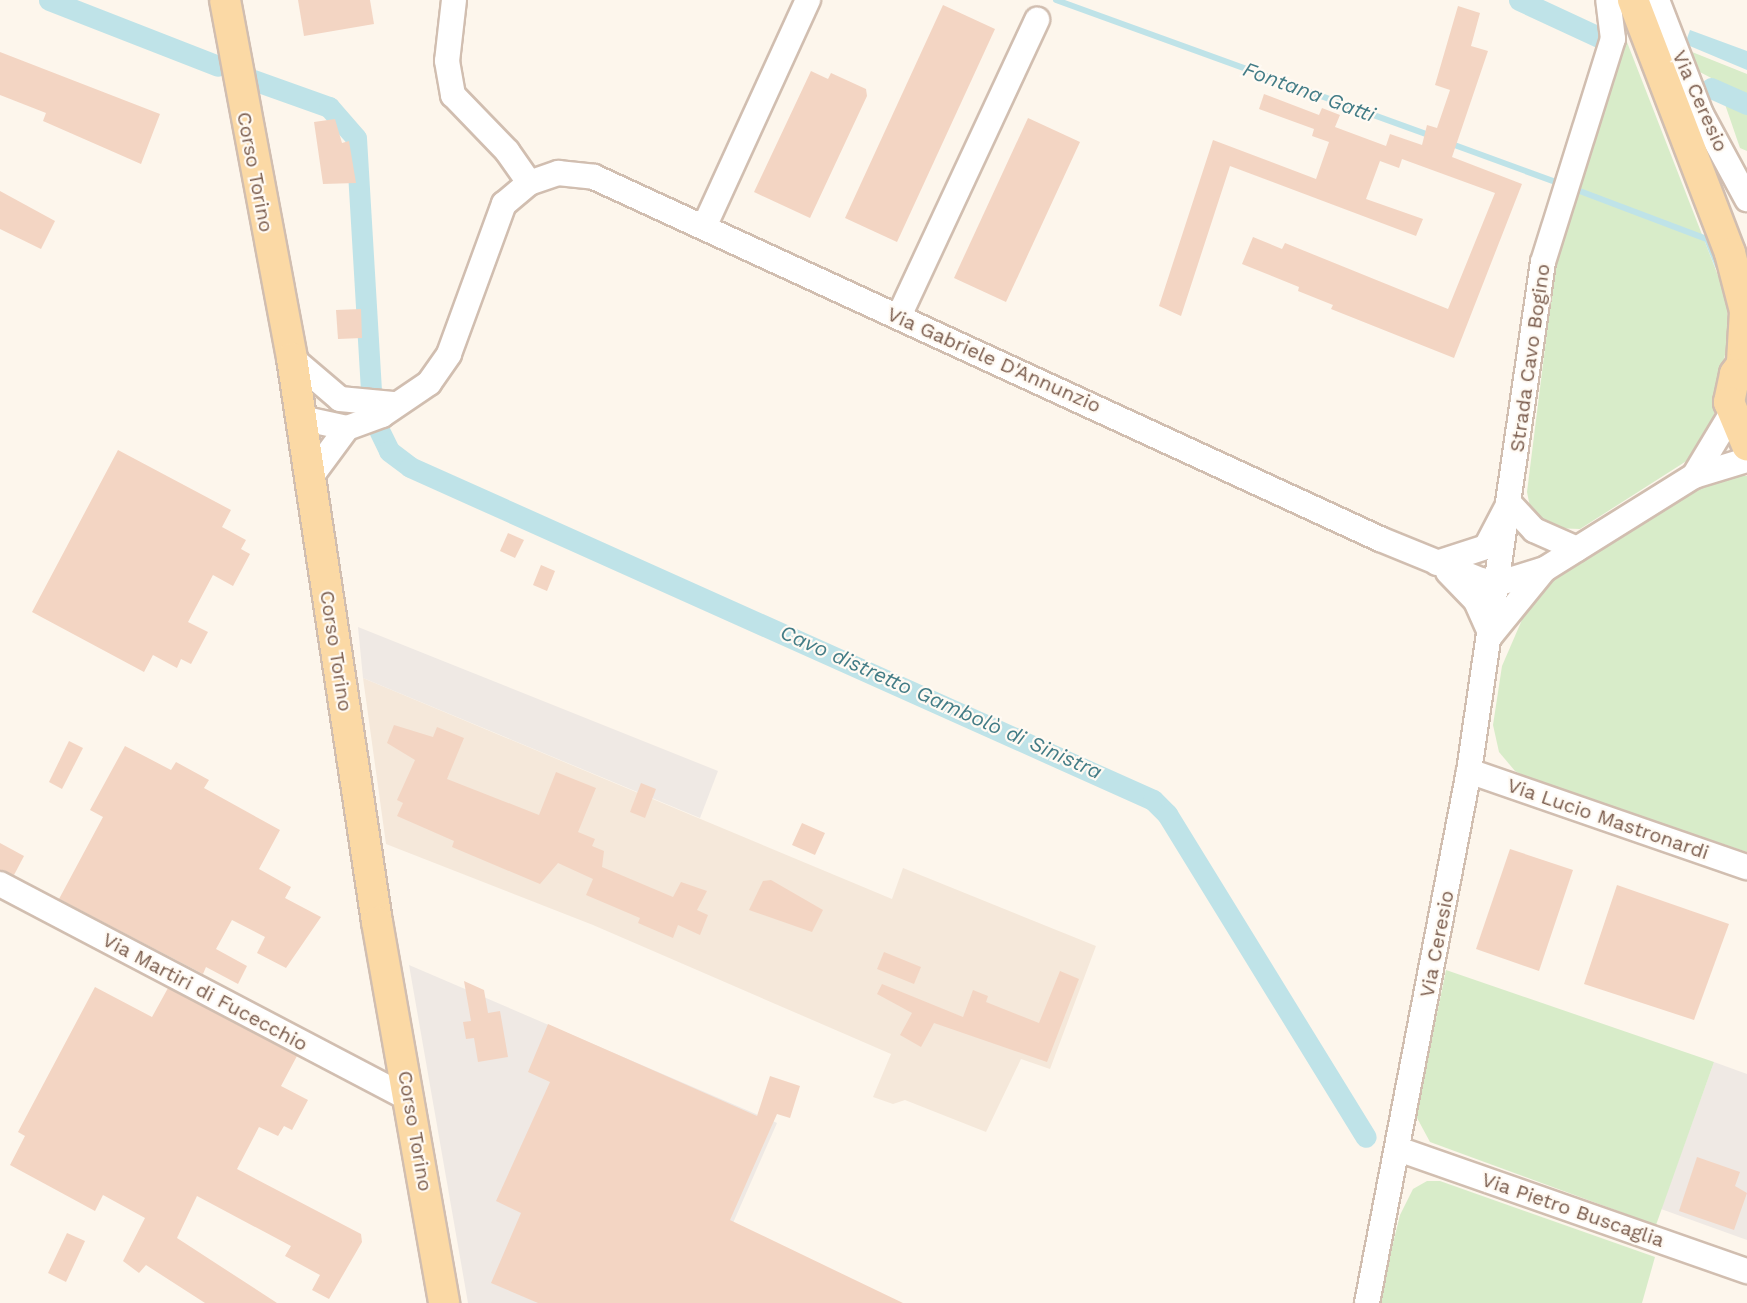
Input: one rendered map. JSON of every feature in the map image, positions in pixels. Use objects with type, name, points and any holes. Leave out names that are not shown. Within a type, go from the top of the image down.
[{"type":"main road","name":"Corso Torino","points":[[225,0],[292,358],[377,922],[410,1099],[444,1303]]},
{"type":"main road","points":[[1633,0],[1738,265],[1745,311],[1745,360],[1730,387],[1730,416],[1747,445]]},
{"type":"street","points":[[454,0],[447,61],[453,95],[507,151],[529,183]]},
{"type":"street","points":[[704,227],[808,0]]},
{"type":"street","name":"Strada Cavo Bogino","points":[[1500,583],[1543,262],[1613,39],[1608,0]]},
{"type":"street","name":"Via Ceresio","points":[[1657,0],[1701,114],[1747,199]]},
{"type":"street","points":[[898,316],[1036,20]]},
{"type":"street","name":"Via Gabriele D'Annunzio","points":[[347,428],[382,415],[393,404],[429,383],[441,369],[504,204],[529,183],[542,176],[578,172],[704,227],[1437,563],[1500,583]]},
{"type":"street","points":[[292,358],[340,399]]},
{"type":"street","points":[[301,418],[340,399],[393,404]]},
{"type":"street","points":[[1694,476],[1730,416]]},
{"type":"street","points":[[301,418],[347,428],[310,478]]},
{"type":"street","points":[[1500,583],[1545,569],[1694,476],[1747,460]]},
{"type":"street","points":[[1545,569],[1491,635],[1476,601],[1437,563],[1486,547],[1509,503],[1534,530],[1577,549]]},
{"type":"street","name":"Via Ceresio","points":[[1367,1303],[1469,771],[1500,583]]},
{"type":"street","name":"Via Lucio Mastronardi","points":[[1469,771],[1747,867]]},
{"type":"street","name":"Via Martiri di Fucecchio","points":[[0,884],[410,1099]]},
{"type":"street","name":"Via Pietro Buscaglia","points":[[1398,1149],[1747,1271]]},
{"type":"shaded area","points":[[358,627],[718,771],[700,818],[363,678]]},
{"type":"shaded area","points":[[363,678],[892,899],[903,868],[1096,946],[1050,1069],[1021,1059],[986,1132],[905,1100],[893,1104],[873,1097],[891,1054],[593,925],[386,844]]},
{"type":"shaded area","points":[[409,965],[777,1123],[733,1223],[901,1303],[468,1303]]},
{"type":"shaded area","points":[[1714,1062],[1747,1074],[1747,1240],[1661,1209]]},
{"type":"green space","points":[[1625,37],[1726,296],[1729,333],[1710,436],[1699,453],[1580,529],[1552,528],[1531,512],[1527,492],[1556,260],[1571,216],[1566,208]]},
{"type":"green space","points":[[1692,52],[1747,74],[1747,151],[1740,148],[1717,81],[1696,70]]},
{"type":"green space","points":[[1727,474],[1747,476],[1747,852],[1536,782],[1515,771],[1499,752],[1493,725],[1502,666],[1531,599],[1558,575],[1683,494]]},
{"type":"green space","points":[[1446,970],[1714,1062],[1656,1225],[1430,1142],[1416,1116]]},
{"type":"green space","points":[[1427,1181],[1440,1181],[1655,1257],[1642,1303],[1378,1303],[1400,1215],[1413,1189]]},
{"type":"water","points":[[1690,30],[1747,51],[1747,70],[1685,44]]},
{"type":"building","points":[[298,0],[370,0],[374,24],[304,36]]},
{"type":"building","points":[[943,5],[995,29],[897,242],[845,218]]},
{"type":"building","points":[[1458,6],[1480,13],[1471,46],[1488,51],[1452,157],[1522,184],[1454,358],[1331,309],[1333,305],[1298,291],[1299,287],[1242,264],[1253,237],[1282,249],[1285,243],[1448,309],[1495,193],[1402,159],[1399,168],[1380,161],[1366,199],[1423,219],[1416,236],[1230,166],[1181,316],[1159,306],[1213,140],[1316,179],[1329,142],[1312,136],[1314,129],[1259,109],[1264,94],[1319,115],[1322,108],[1340,115],[1335,127],[1386,146],[1390,134],[1422,145],[1427,125],[1437,128],[1450,90],[1435,85]]},
{"type":"building","points":[[0,52],[160,114],[141,164],[43,121],[46,113],[0,95]]},
{"type":"building","points":[[811,71],[828,79],[831,73],[866,89],[867,96],[810,218],[754,192]]},
{"type":"building","points":[[1028,118],[1080,142],[1006,302],[954,278]]},
{"type":"building","points":[[335,119],[342,143],[349,141],[356,183],[323,184],[314,122]]},
{"type":"building","points":[[0,191],[55,221],[41,249],[0,229]]},
{"type":"building","points":[[361,309],[362,338],[338,339],[336,310]]},
{"type":"building","points":[[118,450],[231,510],[222,527],[246,540],[241,549],[250,554],[233,586],[213,575],[188,622],[208,632],[191,664],[181,659],[177,668],[153,655],[144,672],[32,612]]},
{"type":"building","points":[[508,533],[524,540],[515,558],[500,551]]},
{"type":"building","points":[[541,565],[555,571],[547,591],[533,585]]},
{"type":"building","points":[[394,725],[433,737],[437,727],[464,738],[447,779],[539,815],[556,772],[596,788],[578,832],[595,839],[592,846],[604,851],[602,867],[673,897],[681,882],[707,891],[697,910],[708,915],[700,935],[678,925],[673,938],[638,923],[640,918],[586,895],[593,879],[558,863],[540,884],[452,847],[454,841],[397,816],[403,803],[397,800],[415,760],[387,743]]},
{"type":"building","points":[[69,741],[83,748],[62,789],[49,782]]},
{"type":"building","points":[[125,746],[171,770],[176,762],[209,780],[204,788],[280,830],[259,869],[291,887],[285,898],[321,917],[286,968],[257,953],[265,937],[232,920],[216,949],[247,966],[238,984],[206,967],[203,974],[59,899],[103,817],[90,810]]},
{"type":"building","points":[[641,783],[656,789],[645,818],[630,812]]},
{"type":"building","points":[[802,823],[825,833],[815,855],[792,845]]},
{"type":"building","points":[[0,843],[24,856],[14,875],[0,870]]},
{"type":"building","points":[[1510,849],[1573,870],[1539,971],[1476,949]]},
{"type":"building","points":[[771,880],[823,910],[812,932],[749,910],[763,881]]},
{"type":"building","points":[[1617,885],[1729,924],[1694,1020],[1584,984]]},
{"type":"building","points":[[884,952],[921,967],[914,984],[877,969]]},
{"type":"building","points":[[1060,971],[1079,979],[1047,1062],[934,1023],[921,1047],[900,1035],[912,1013],[877,994],[882,984],[963,1017],[973,990],[988,996],[986,1002],[1039,1023]]},
{"type":"building","points":[[464,981],[484,990],[488,1013],[500,1011],[508,1057],[478,1062],[474,1038],[466,1039],[463,1022],[471,1021]]},
{"type":"building","points":[[95,987],[152,1017],[168,988],[297,1056],[281,1086],[308,1100],[292,1130],[284,1126],[278,1136],[259,1127],[237,1169],[361,1234],[362,1242],[329,1299],[312,1290],[320,1275],[285,1256],[291,1246],[197,1196],[177,1238],[277,1303],[205,1303],[146,1265],[139,1273],[123,1261],[145,1218],[103,1195],[95,1211],[10,1165],[25,1136],[18,1132]]},
{"type":"building","points":[[548,1024],[757,1116],[770,1076],[800,1086],[790,1118],[777,1114],[730,1220],[903,1303],[538,1303],[491,1283],[521,1213],[496,1201],[550,1082],[528,1072]]},
{"type":"building","points":[[1697,1157],[1740,1172],[1735,1186],[1747,1193],[1734,1230],[1679,1211]]},
{"type":"building","points":[[67,1233],[85,1241],[66,1282],[48,1273]]},
{"type":"waterway","name":"Cavo distretto Gambolò di Sinistra","points":[[49,0],[218,66]]},
{"type":"waterway","name":"Fontana Gatti","points":[[1056,0],[1431,136]]},
{"type":"waterway","points":[[1519,0],[1605,40]]},
{"type":"waterway","name":"Cavo distretto Gambolò di Sinistra","points":[[253,80],[329,107],[356,138],[371,389]]},
{"type":"waterway","points":[[1711,88],[1747,104]]},
{"type":"waterway","name":"Fontana Gatti","points":[[1449,143],[1561,184]]},
{"type":"waterway","name":"Fontana Gatti","points":[[1577,190],[1707,239],[1718,266]]},
{"type":"waterway","name":"Cavo distretto Gambolò di Sinistra","points":[[378,428],[389,451],[410,467],[1153,800],[1167,814],[1366,1137]]}]
